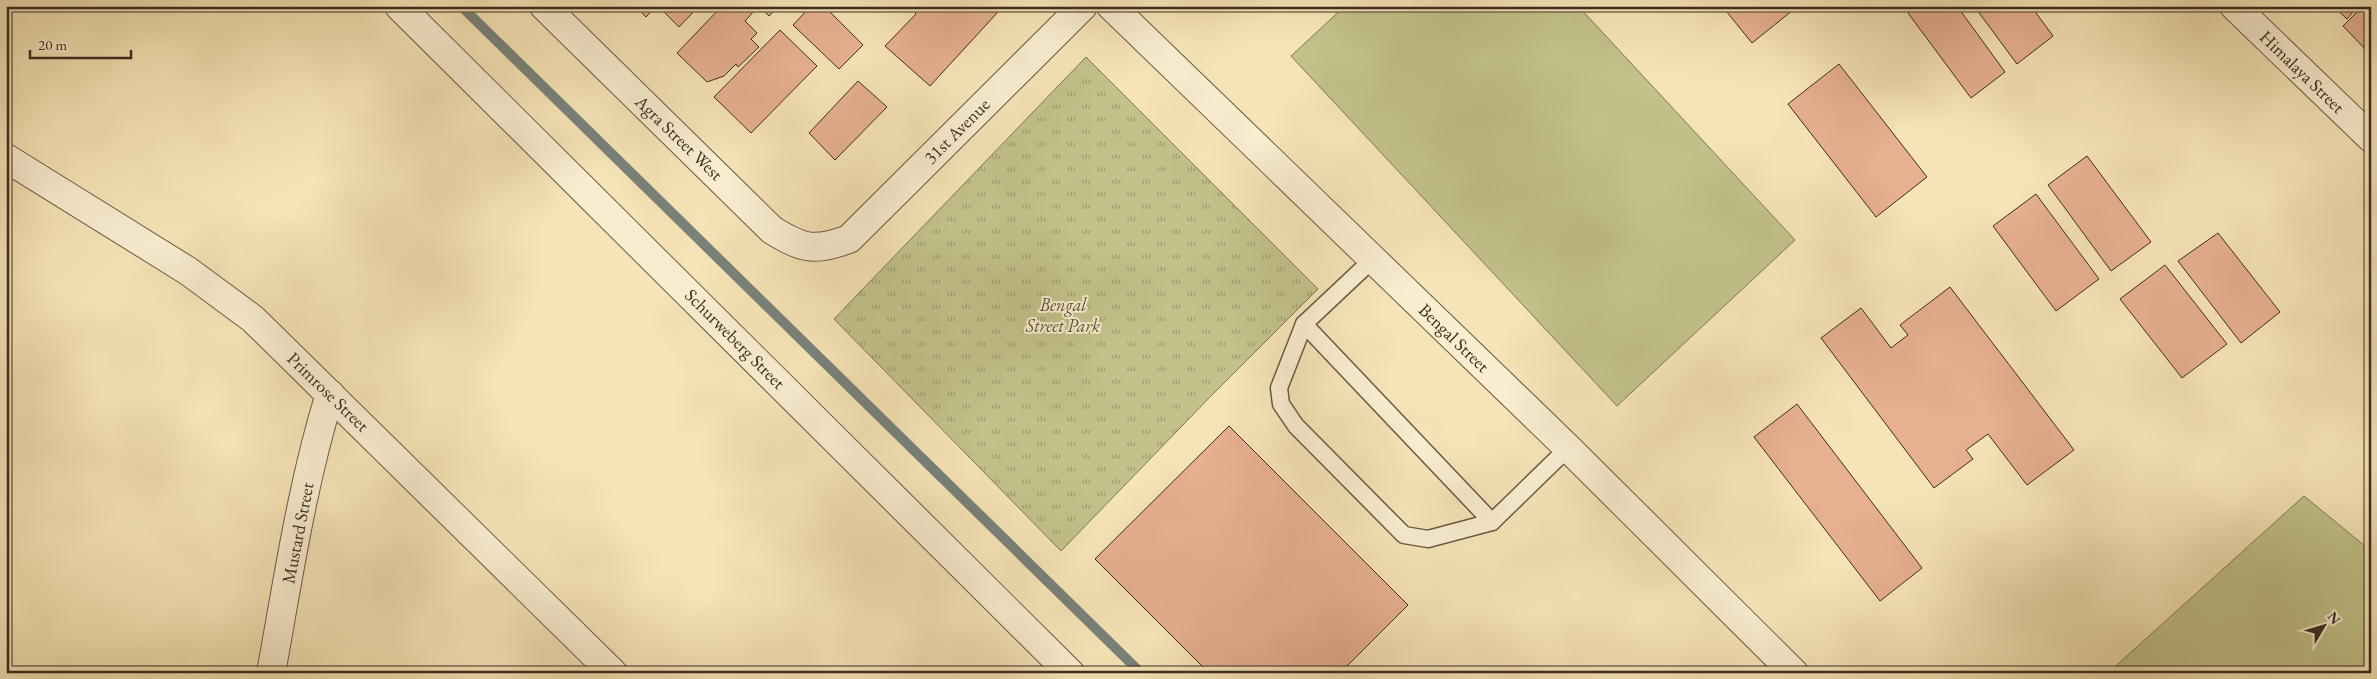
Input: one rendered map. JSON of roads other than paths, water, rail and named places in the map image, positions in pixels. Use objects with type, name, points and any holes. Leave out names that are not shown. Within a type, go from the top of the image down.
[{"type":"street","name":"Schurweberg Street","points":[[399,6],[1070,673]]},
{"type":"street","name":"Agra Street West","points":[[544,6],[772,230],[795,244],[826,248]]},
{"type":"street","name":"31st Avenue","points":[[826,248],[849,239],[1083,6]]},
{"type":"street","name":"Bengal Street","points":[[1112,6],[1568,448],[1794,673]]},
{"type":"street","name":"Himalaya Street","points":[[2234,6],[2371,138]]},
{"type":"street","name":"Primrose Street","points":[[6,158],[188,271],[253,319],[613,673]]},
{"type":"street","name":"Mustard Street","points":[[271,673],[319,429],[330,394]]},
{"type":"lane","points":[[1372,260],[1304,324],[1279,388],[1281,404],[1296,426],[1404,534],[1428,538],[1492,522],[1568,448]]},
{"type":"lane","points":[[1304,324],[1492,522]]},
{"type":"waterway","points":[[461,6],[1141,673]]},
{"type":"park label","name":"Bengal Street Park","points":[[1063,315]]}]
